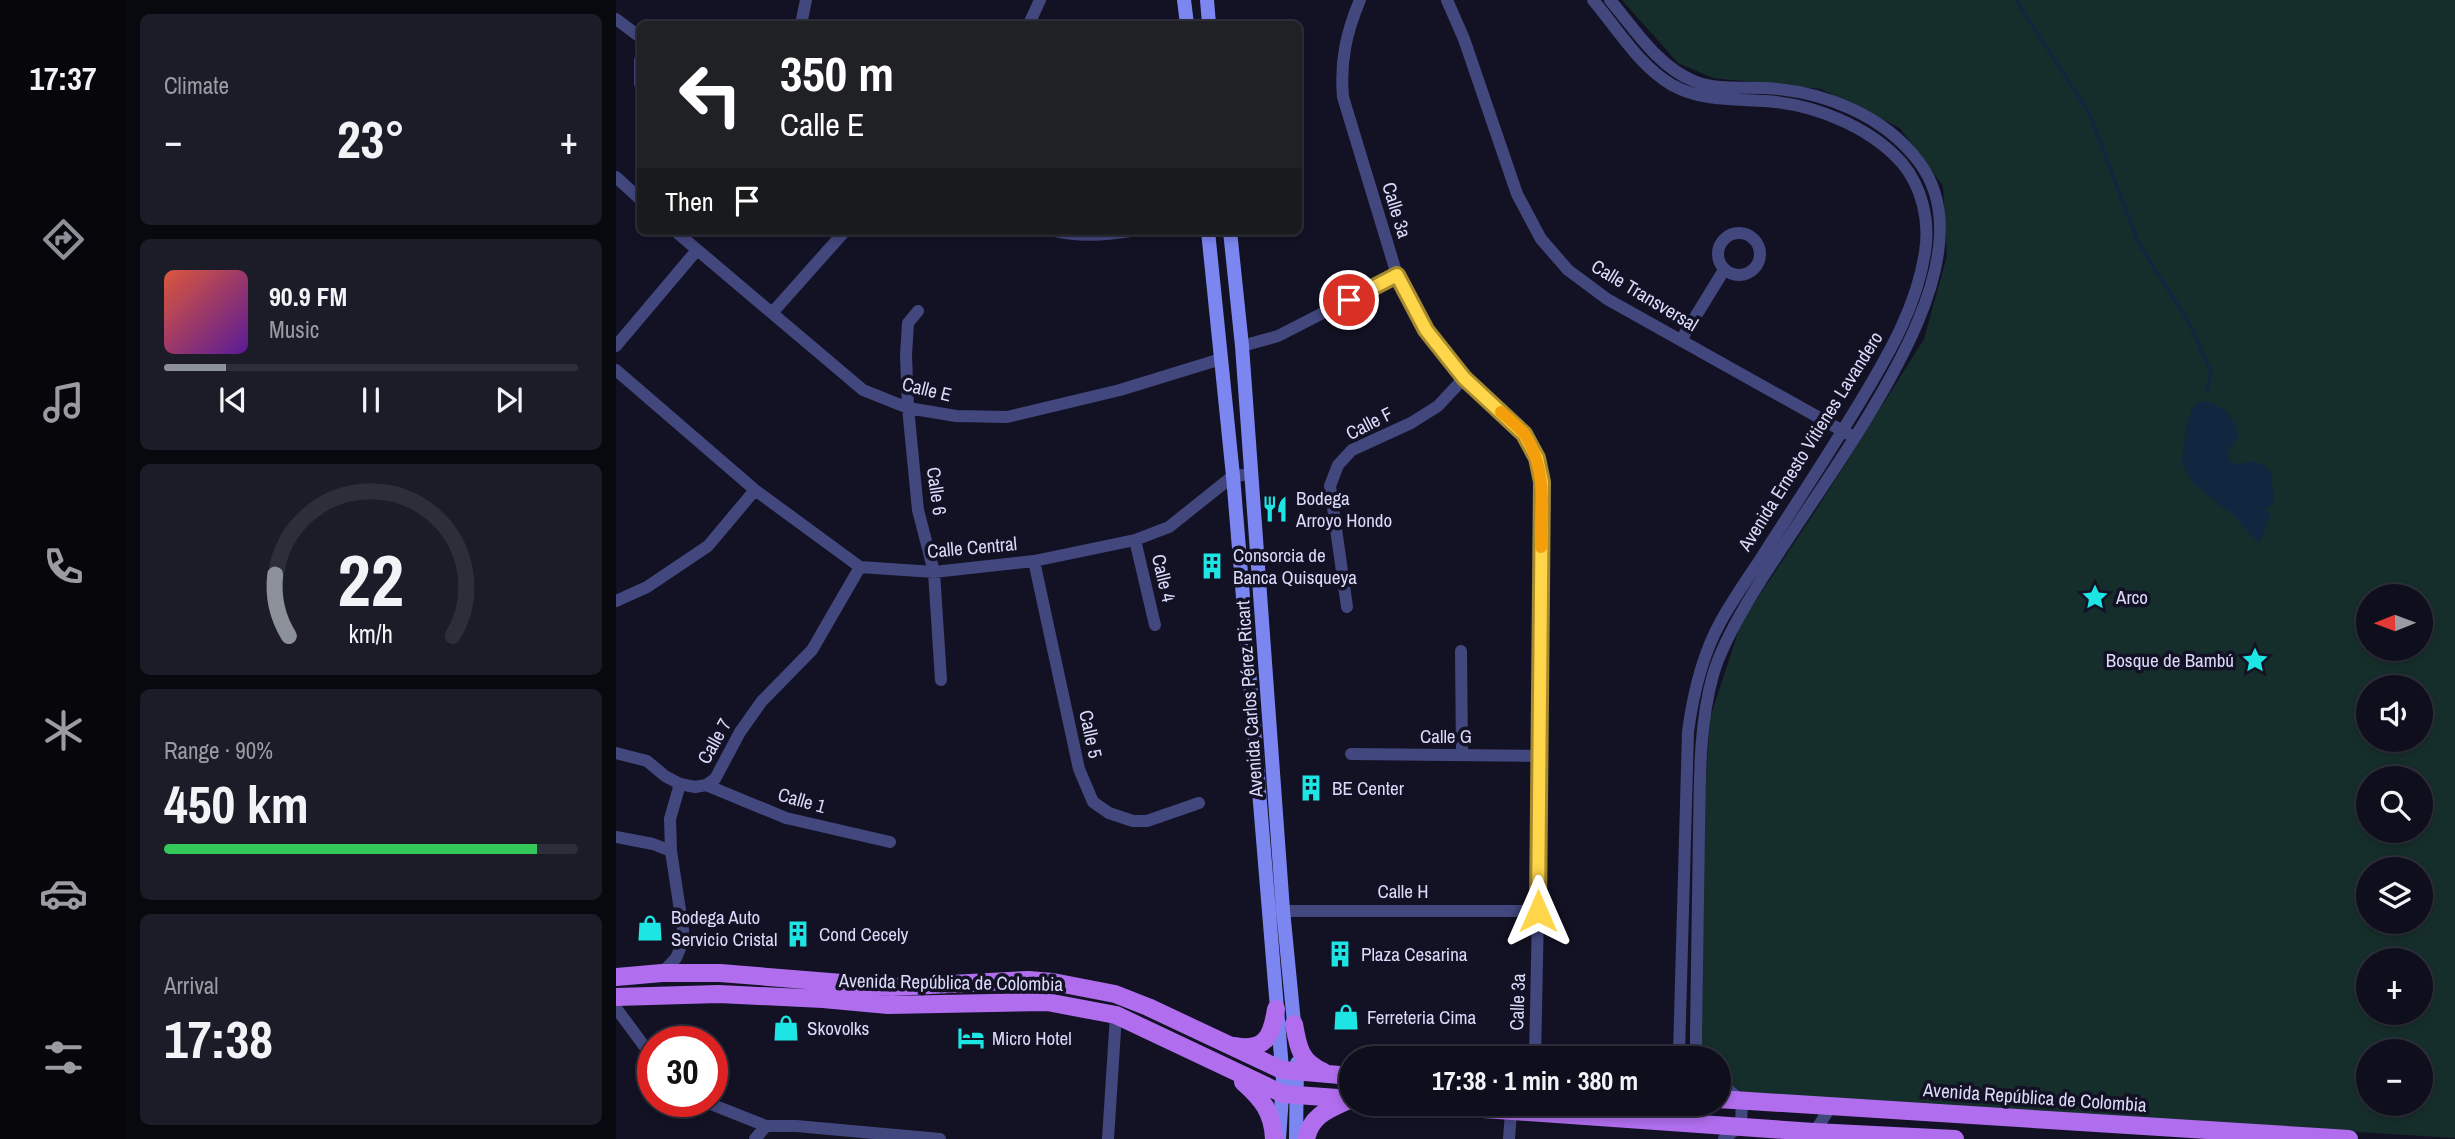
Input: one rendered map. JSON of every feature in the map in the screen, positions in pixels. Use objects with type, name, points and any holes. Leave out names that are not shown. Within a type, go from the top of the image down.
[{"type":"main road","points":[[1184,0],[1187,21]]},
{"type":"main road","points":[[1207,0],[1209,21]]},
{"type":"main road","name":"Avenida Carlos Pérez Ricart","points":[[1208,235],[1233,476],[1276,1009],[1290,1082]]},
{"type":"main road","name":"Avenida Carlos Pérez Ricart","points":[[1230,235],[1242,346],[1283,910],[1294,1024],[1290,1082]]},
{"type":"main road","name":"Avenida República de Colombia","points":[[616,977],[662,973],[720,973],[892,987],[1028,980],[1053,982],[1115,994],[1149,1007],[1225,1043],[1290,1082],[1339,1075]]},
{"type":"main road","name":"Avenida República de Colombia","points":[[616,997],[719,994],[888,1005],[1047,1002],[1116,1015],[1225,1065],[1339,1096]]},
{"type":"main road","points":[[1225,1043],[1249,1048],[1257,1046],[1272,1033],[1276,1009]]},
{"type":"main road","points":[[1294,1024],[1298,1045],[1306,1061],[1312,1067],[1331,1074]]},
{"type":"main road","points":[[1225,1065],[1263,1100],[1277,1139]]},
{"type":"main road","points":[[1277,1139],[1290,1082]]},
{"type":"main road","points":[[1290,1082],[1296,1139]]},
{"type":"main road","name":"Avenida República de Colombia","points":[[1731,1100],[2349,1139]]},
{"type":"main road","points":[[1306,1139],[1312,1122],[1319,1115],[1339,1105]]},
{"type":"main road","points":[[1662,1116],[1812,1135],[1955,1139]]},
{"type":"street","points":[[802,21],[806,0]]},
{"type":"street","points":[[1030,21],[1040,0]]},
{"type":"street","name":"Calle 3a","points":[[1360,0],[1344,48],[1340,71],[1343,97],[1397,275],[1426,330],[1464,378],[1524,434],[1537,458],[1542,482],[1535,1046]]},
{"type":"street","name":"Calle Transversal","points":[[1447,0],[1464,39],[1517,194],[1541,239],[1568,270],[1607,299],[1848,434]]},
{"type":"street","name":"Avenida Ernesto Vitienes Lavandero","points":[[1593,0],[1651,69],[1672,84],[1696,95],[1723,100],[1776,102],[1810,108],[1878,141],[1912,177],[1920,192],[1925,220],[1926,250],[1922,269],[1892,348],[1848,434]]},
{"type":"street","name":"Avenida Ernesto Vitienes Lavandero","points":[[1610,0],[1660,58],[1679,73],[1702,83],[1728,87],[1806,92],[1836,103],[1888,130],[1922,165],[1936,201],[1940,222],[1935,269],[1912,337],[1747,592],[1714,671],[1693,774],[1682,893],[1679,1046]]},
{"type":"street","points":[[616,19],[637,35]]},
{"type":"street","points":[[1651,69],[1660,58]]},
{"type":"street","points":[[616,177],[637,196]]},
{"type":"street","name":"Calle E","points":[[680,235],[863,390],[908,408],[956,416],[1007,417],[1121,390],[1221,359]]},
{"type":"street","points":[[772,313],[841,235]]},
{"type":"street","points":[[1070,235],[1108,235]]},
{"type":"street","points":[[616,345],[697,250]]},
{"type":"street","points":[[1681,340],[1724,270]]},
{"type":"street","points":[[1242,346],[1278,336],[1397,275]]},
{"type":"street","name":"Calle 6","points":[[918,311],[908,323],[908,408],[918,510],[934,572],[941,680]]},
{"type":"street","points":[[616,370],[754,490],[860,567]]},
{"type":"street","name":"Calle F","points":[[1347,607],[1330,486],[1338,465],[1352,450],[1412,423],[1438,406],[1464,378]]},
{"type":"street","points":[[1233,476],[1252,474]]},
{"type":"street","name":"Calle Central","points":[[860,567],[934,572],[1034,561],[1135,540],[1169,527],[1233,476]]},
{"type":"street","points":[[616,601],[647,587],[708,546],[754,490]]},
{"type":"street","name":"Calle 4","points":[[1135,540],[1154,625]]},
{"type":"street","name":"Calle 5","points":[[1034,561],[1079,769],[1086,791],[1093,802],[1109,813],[1133,821],[1147,821],[1199,803]]},
{"type":"street","name":"Calle 7","points":[[680,784],[695,787],[706,785],[715,779],[740,732],[762,701],[812,650],[860,567]]},
{"type":"street","points":[[1461,651],[1462,755]]},
{"type":"street","points":[[616,753],[647,761],[664,776],[680,784],[670,819],[671,851],[683,930],[682,944],[676,958],[662,973]]},
{"type":"street","name":"Calle G","points":[[1351,754],[1540,756]]},
{"type":"street","name":"Avenida Ernesto Vitienes Lavandero","points":[[1693,774],[1698,894],[1696,1046]]},
{"type":"street","name":"Calle 1","points":[[706,785],[786,818],[890,842]]},
{"type":"street","points":[[616,837],[671,851]]},
{"type":"street","points":[[1682,893],[1698,894]]},
{"type":"street","name":"Calle H","points":[[1268,911],[1538,911]]},
{"type":"street","points":[[616,1008],[637,1036]]},
{"type":"street","points":[[1108,1139],[1116,1015]]},
{"type":"street","points":[[1724,1139],[1741,1125],[1742,1100],[1731,1092]]},
{"type":"street","points":[[1812,1135],[1831,1106]]},
{"type":"street","points":[[728,1111],[766,1126],[796,1133],[940,1139]]},
{"type":"street","points":[[1509,1139],[1511,1116]]},
{"type":"street","points":[[755,1139],[766,1126]]},
{"type":"green space","points":[[1622,0],[2455,0],[2455,1138],[1746,1094],[1731,1085],[1731,1046],[1702,1046],[1699,890],[1710,718],[1741,623],[1924,339],[1947,256],[1943,186],[1900,128],[1821,89],[1713,78],[1678,63]]},
{"type":"water","points":[[2206,401],[2218,406],[2235,423],[2239,435],[2228,453],[2230,461],[2236,465],[2255,462],[2271,472],[2274,502],[2270,507],[2263,508],[2271,515],[2259,544],[2232,514],[2194,485],[2182,463],[2186,425],[2192,409],[2199,402]]},
{"type":"waterway","points":[[2016,0],[2089,113],[2138,242],[2189,323],[2211,371],[2207,391]]},
{"type":"slow traffic","points":[[1501,412],[1524,434],[1537,458],[1542,482],[1541,547]]},
{"type":"place","name":"Bodega Arroyo Hondo","points":[[1275,509]]},
{"type":"place","name":"Consorcia de Banca Quisqueya","points":[[1212,566]]},
{"type":"place","name":"Arco","points":[[2095,597]]},
{"type":"place","name":"Bosque de Bambú","points":[[2255,660]]},
{"type":"place","name":"BE Center","points":[[1311,788]]},
{"type":"place","name":"Bodega Auto Servicio Cristal","points":[[650,928]]},
{"type":"place","name":"Cond Cecely","points":[[798,934]]},
{"type":"place","name":"Plaza Cesarina","points":[[1340,954]]},
{"type":"place","name":"Ferreteria Cima","points":[[1346,1017]]},
{"type":"place","name":"Skovolks","points":[[786,1028]]},
{"type":"place","name":"Micro Hotel","points":[[971,1038]]},
{"type":"route","points":[[1349,300],[1397,275],[1426,330],[1464,378],[1524,434],[1537,458],[1542,482],[1538,911]]}]
